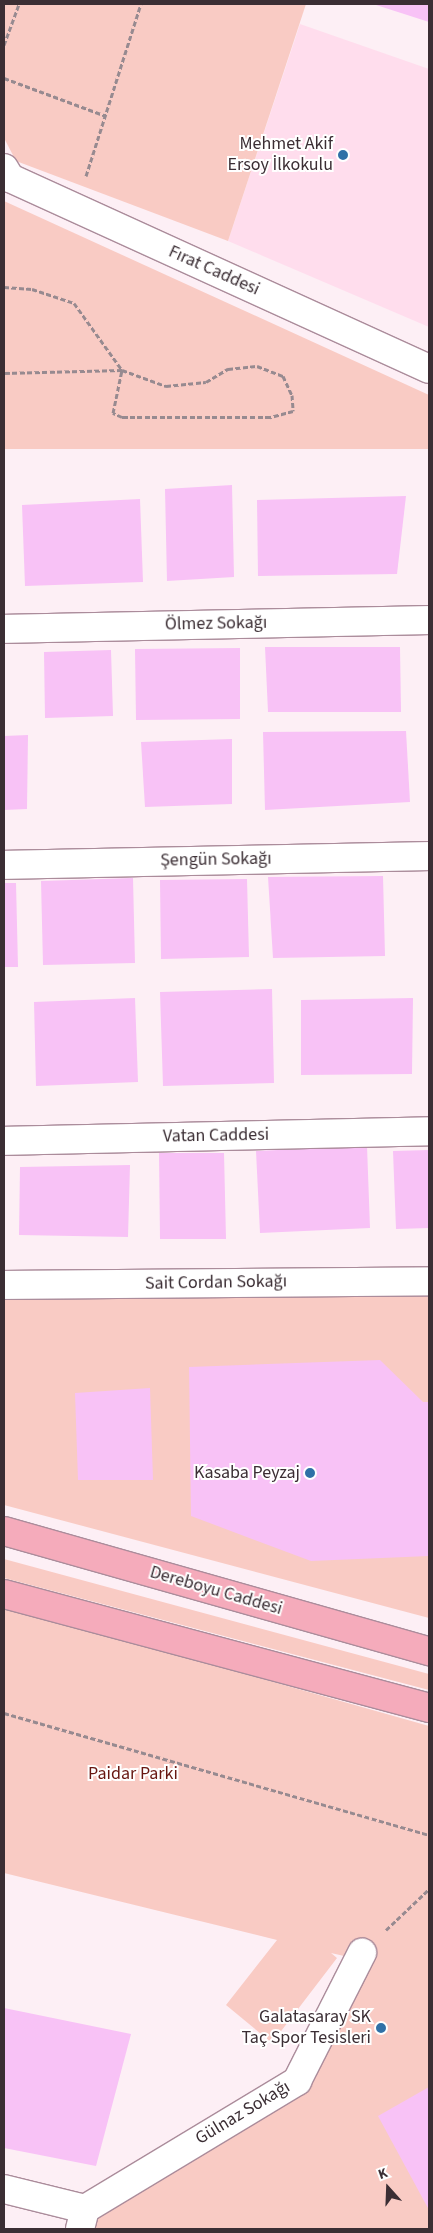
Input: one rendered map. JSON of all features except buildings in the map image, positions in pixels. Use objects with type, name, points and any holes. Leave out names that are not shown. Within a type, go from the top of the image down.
[{"type":"main road","name":"Dereboyu Caddesi","points":[[4,1531],[429,1651]]},
{"type":"main road","points":[[4,1594],[429,1708]]},
{"type":"street","name":"Fırat Caddesi","points":[[4,168],[10,178],[429,369]]},
{"type":"street","name":"Ölmez Sokağı","points":[[4,629],[429,620]]},
{"type":"street","name":"Şengün Sokağı","points":[[4,865],[429,856]]},
{"type":"street","name":"Vatan Caddesi","points":[[4,1141],[429,1131]]},
{"type":"street","name":"Sait Cordan Sokağı","points":[[4,1285],[429,1281]]},
{"type":"street","name":"Gülnaz Sokağı","points":[[83,2219],[297,2081],[362,1953]]},
{"type":"street","points":[[4,2189],[83,2219]]},
{"type":"path","points":[[4,45],[19,4]]},
{"type":"path","points":[[76,208],[142,4]]},
{"type":"path","points":[[4,78],[106,116]]},
{"type":"path","points":[[4,287],[32,288],[74,303],[122,370],[113,413],[122,417],[270,417],[292,411],[292,395],[283,376],[257,366],[228,370],[206,382],[166,386],[122,370],[4,373]]},
{"type":"path","points":[[4,1713],[429,1835]]},
{"type":"path","points":[[362,1953],[429,1889]]},
{"type":"shaded area","name":"Mehmet Akif Ersoy İlkokulu","points":[[300,24],[429,69],[429,327],[228,241]]},
{"type":"green space","points":[[4,4],[306,4],[228,241],[16,161],[4,138]]},
{"type":"green space","points":[[4,201],[429,395],[429,449],[4,449]]},
{"type":"green space","points":[[429,1284],[429,1618],[4,1505],[4,1294]]},
{"type":"green space","points":[[4,1559],[429,1674],[429,1690],[4,1578]]},
{"type":"green space","name":"Paidar Parki","points":[[4,1606],[429,1726],[429,2229],[89,2229],[90,2223],[301,2094],[366,1961],[331,1953],[337,1958],[272,2043],[226,2005],[277,1940],[4,1873]]},
{"type":"place","name":"Mehmet Akif Ersoy İlkokulu","points":[[343,155]]},
{"type":"place","name":"Kasaba Peyzaj","points":[[310,1473]]},
{"type":"place","name":"Galatasaray SK Taç Spor Tesisleri","points":[[381,2028]]}]
